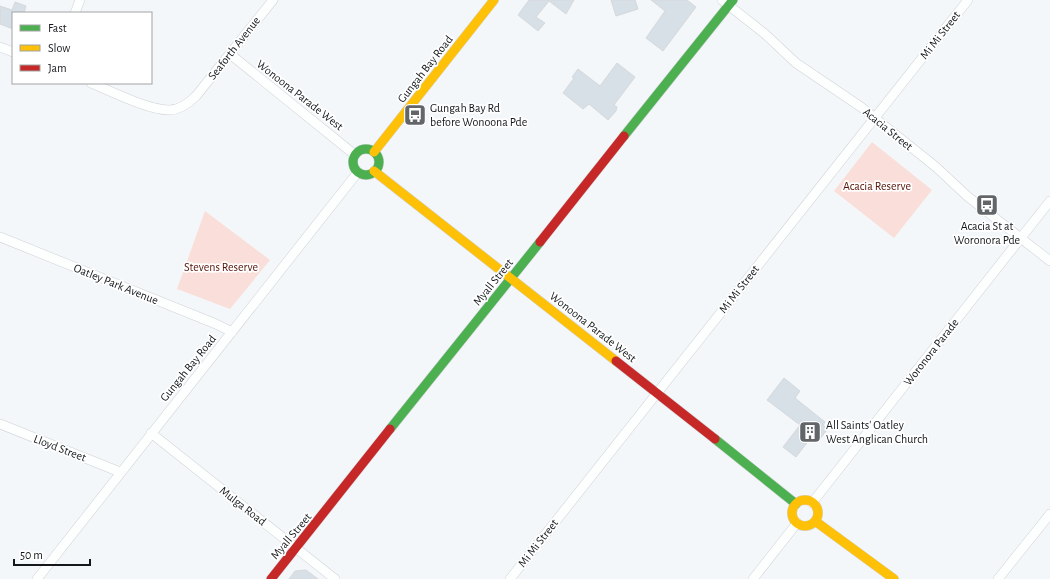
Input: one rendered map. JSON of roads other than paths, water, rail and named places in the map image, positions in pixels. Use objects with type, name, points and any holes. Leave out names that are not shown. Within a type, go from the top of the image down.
[{"type":"street","points":[[75,12],[80,0]]},
{"type":"street","name":"Seaforth Avenue","points":[[94,84],[147,105],[165,110],[181,107],[196,96],[272,0]]},
{"type":"street","name":"Gungah Bay Road","points":[[374,152],[494,0]]},
{"type":"street","name":"Mi Mi Street","points":[[510,579],[968,0]]},
{"type":"street","name":"Acacia Street","points":[[728,2],[804,70],[841,92],[1050,261]]},
{"type":"street","name":"Myall Street","points":[[271,579],[512,278],[728,2]]},
{"type":"street","points":[[0,47],[12,52]]},
{"type":"street","name":"Wonoona Parade West","points":[[230,54],[355,155]]},
{"type":"street","points":[[366,149],[374,152],[379,162],[374,171],[368,174],[358,172],[354,166],[355,155],[366,149]]},
{"type":"street","name":"Wonoona Parade West","points":[[374,171],[512,278],[796,504]]},
{"type":"street","name":"Gungah Bay Road","points":[[37,579],[358,172]]},
{"type":"street","name":"Woronora Parade","points":[[812,503],[1050,201]]},
{"type":"street","name":"Oatley Park Avenue","points":[[0,237],[216,324],[232,332]]},
{"type":"street","name":"Lloyd Street","points":[[0,424],[120,472]]},
{"type":"street","name":"Mulga Road","points":[[151,433],[335,579]]},
{"type":"street","points":[[802,501],[812,503],[817,510],[815,521],[808,526],[797,523],[794,520],[792,512],[796,504],[802,501]]},
{"type":"street","points":[[998,579],[1050,514]]},
{"type":"street","points":[[815,521],[894,579]]},
{"type":"street","points":[[753,579],[797,523]]},
{"type":"place","name":"Gungah Bay Rd before Wonoona Pde","points":[[415,115]]},
{"type":"place","name":"Acacia St at Woronora Pde","points":[[987,205]]},
{"type":"place","name":"All Saints' Oatley West Anglican Church","points":[[810,432]]},
{"type":"park label","name":"Acacia Reserve","points":[[877,186]]},
{"type":"park label","name":"Stevens Reserve","points":[[221,267]]}]
